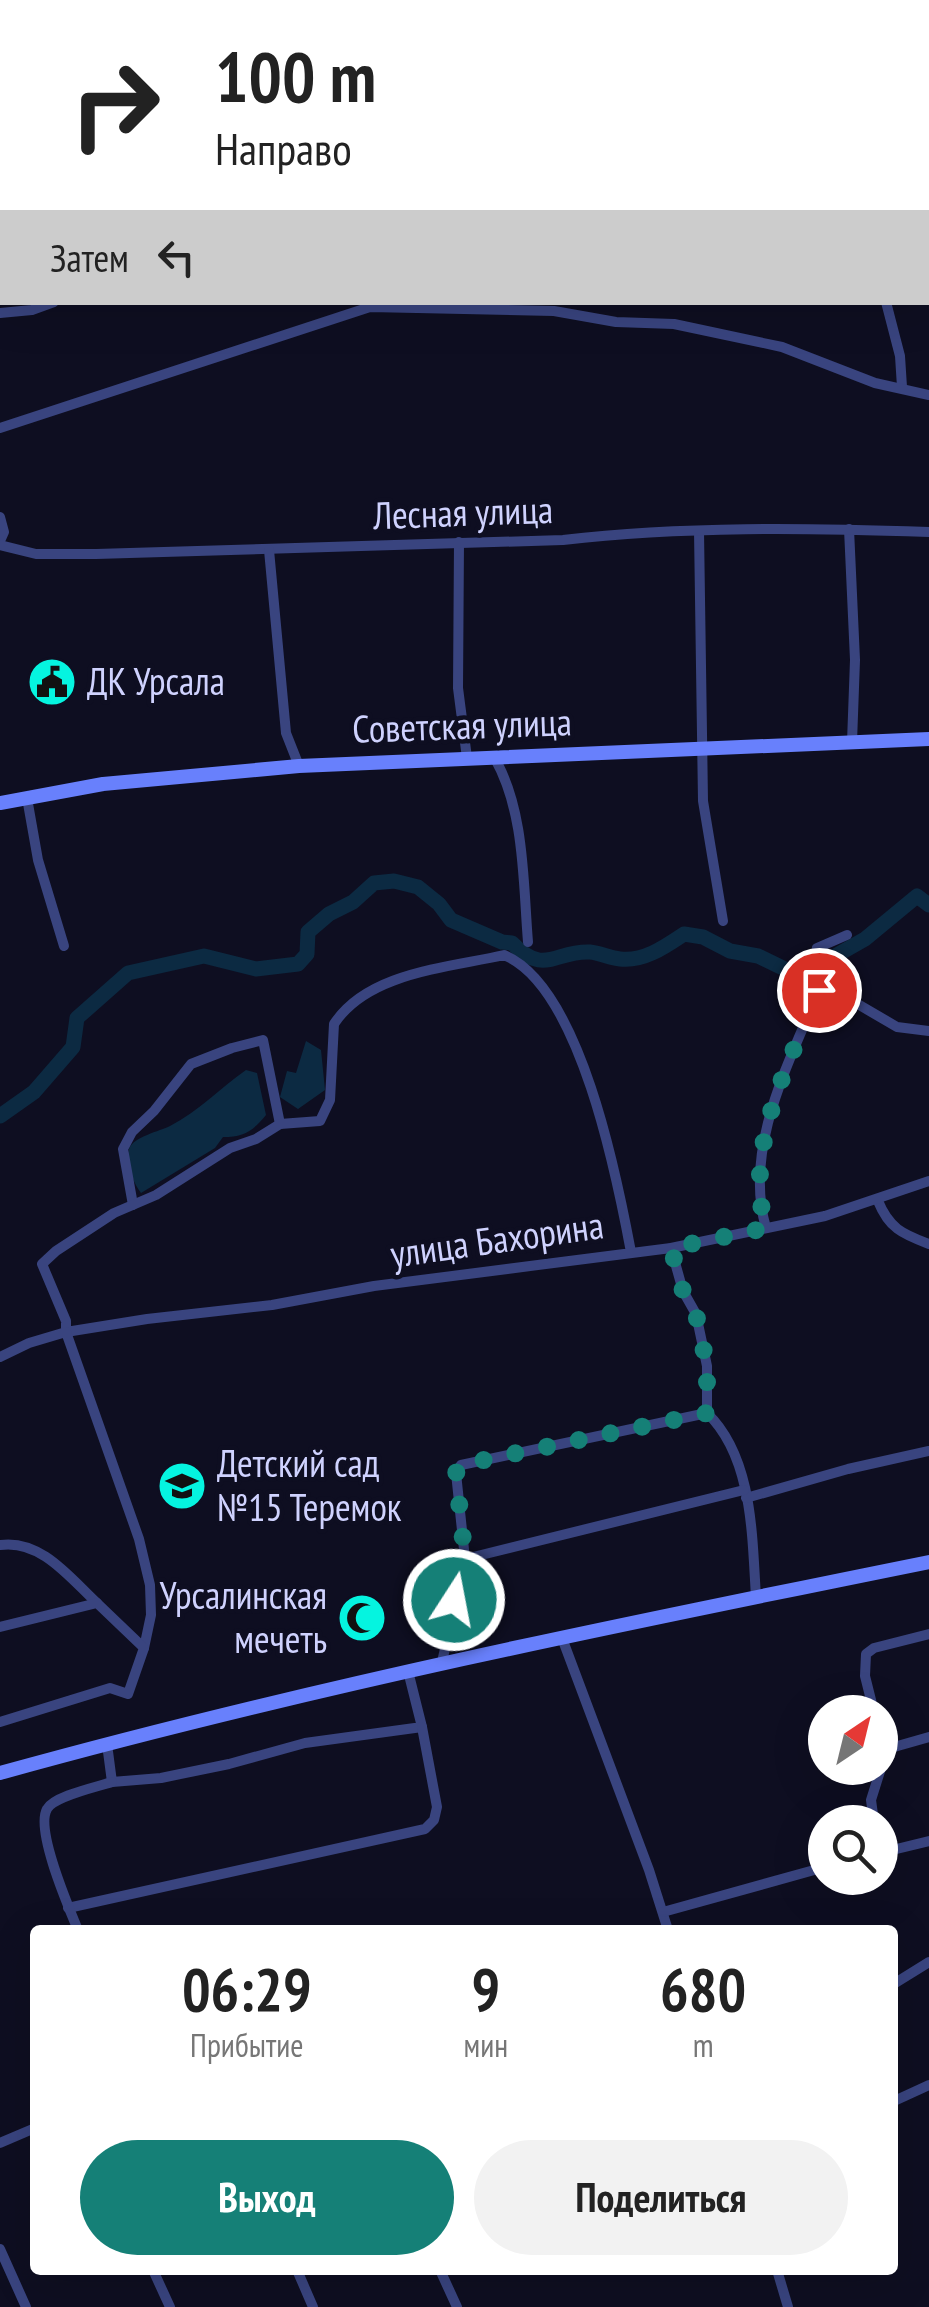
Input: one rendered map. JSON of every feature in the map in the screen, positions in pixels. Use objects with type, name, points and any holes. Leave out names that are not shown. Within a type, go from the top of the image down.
[{"type":"main road","name":"Советская улица","points":[[0,803],[104,784],[299,766],[929,740]]},
{"type":"main road","points":[[0,1773],[442,1662],[929,1562]]},
{"type":"street","points":[[0,313],[46,305]]},
{"type":"street","points":[[0,428],[369,305],[491,307],[616,322],[674,324],[782,347],[848,374],[929,395]]},
{"type":"street","points":[[887,305],[900,356],[902,388]]},
{"type":"street","points":[[0,516],[4,532],[0,543]]},
{"type":"street","points":[[849,530],[852,742]]},
{"type":"street","points":[[699,531],[703,801],[723,921]]},
{"type":"street","name":"Лесная улица","points":[[0,543],[36,554],[563,540],[632,532],[929,532]]},
{"type":"street","points":[[459,542],[458,688],[467,758]]},
{"type":"street","points":[[270,550],[286,732],[299,766]]},
{"type":"street","points":[[494,757],[506,777],[514,812],[528,942]]},
{"type":"street","points":[[28,798],[38,860],[64,946]]},
{"type":"street","points":[[847,934],[817,948],[826,980],[886,1022],[908,1030],[929,1031]]},
{"type":"street","points":[[0,1722],[110,1688],[128,1694],[151,1615],[150,1585],[139,1539],[66,1332],[66,1321],[42,1264],[114,1212],[156,1194],[230,1148],[256,1139],[280,1124],[320,1121],[327,1110],[333,1078],[334,1024],[347,1008],[392,981],[504,955],[518,961],[545,986],[563,1020],[606,1131],[631,1252]]},
{"type":"street","points":[[766,1228],[760,1199],[760,1165],[775,1098],[826,980]]},
{"type":"street","points":[[132,1205],[123,1157],[126,1140],[191,1064],[263,1040],[280,1124]]},
{"type":"street","name":"улица Бахорина","points":[[0,1358],[29,1342],[66,1332],[671,1248],[825,1216],[878,1201],[929,1180]]},
{"type":"street","points":[[878,1201],[887,1222],[902,1234],[929,1244]]},
{"type":"street","points":[[671,1248],[683,1291],[696,1314],[704,1349],[707,1413],[732,1443],[745,1494],[756,1597]]},
{"type":"street","points":[[442,1662],[465,1559],[456,1473],[460,1465],[707,1413]]},
{"type":"street","points":[[465,1559],[929,1451]]},
{"type":"street","points":[[0,1545],[32,1549],[54,1562],[144,1648]]},
{"type":"street","points":[[0,1627],[97,1604]]},
{"type":"street","points":[[870,1695],[866,1654],[886,1644],[929,1634]]},
{"type":"street","points":[[562,1638],[667,1925]]},
{"type":"street","points":[[68,1908],[425,1829],[434,1820],[436,1807],[408,1670]]},
{"type":"street","points":[[76,1925],[44,1821],[47,1808],[56,1800],[112,1782],[161,1778],[305,1743],[422,1726]]},
{"type":"street","points":[[898,1746],[929,1737]]},
{"type":"street","points":[[107,1744],[112,1782]]},
{"type":"street","points":[[898,1848],[929,1840]]},
{"type":"street","points":[[663,1912],[808,1872]]},
{"type":"street","points":[[898,1981],[929,1962]]},
{"type":"street","points":[[898,2099],[929,2085]]},
{"type":"street","points":[[0,2143],[30,2130]]},
{"type":"street","points":[[0,2249],[26,2307]]},
{"type":"street","points":[[155,2275],[170,2307]]},
{"type":"street","points":[[298,2275],[313,2307]]},
{"type":"street","points":[[442,2275],[457,2307]]},
{"type":"street","points":[[778,2275],[788,2307]]},
{"type":"water","points":[[306,1041],[321,1050],[325,1090],[298,1109],[280,1097],[287,1071],[296,1073]]},
{"type":"water","points":[[246,1070],[257,1073],[266,1115],[261,1121],[242,1134],[223,1137],[215,1148],[141,1193],[129,1166],[132,1145],[181,1120]]},
{"type":"waterway","points":[[0,1116],[34,1092],[73,1047],[77,1018],[128,973],[204,956],[256,969],[298,964],[307,954],[308,932],[374,883],[394,881],[418,887],[451,920],[512,943],[523,953],[542,960],[578,952],[638,958],[684,934],[703,937],[730,951],[758,956],[787,970],[821,964],[865,939],[917,896],[929,905]]},
{"type":"place","name":"ДК Урсала","points":[[52,682]]},
{"type":"place","name":"Детский сад №15 Теремок","points":[[182,1486]]},
{"type":"place","name":"Урсалинская мечеть","points":[[362,1618]]},
{"type":"route","points":[[454,1600],[465,1559],[456,1473],[460,1465],[707,1413],[707,1366],[696,1314],[683,1291],[671,1248],[766,1228],[760,1199],[760,1165],[775,1098],[819,990]]}]
